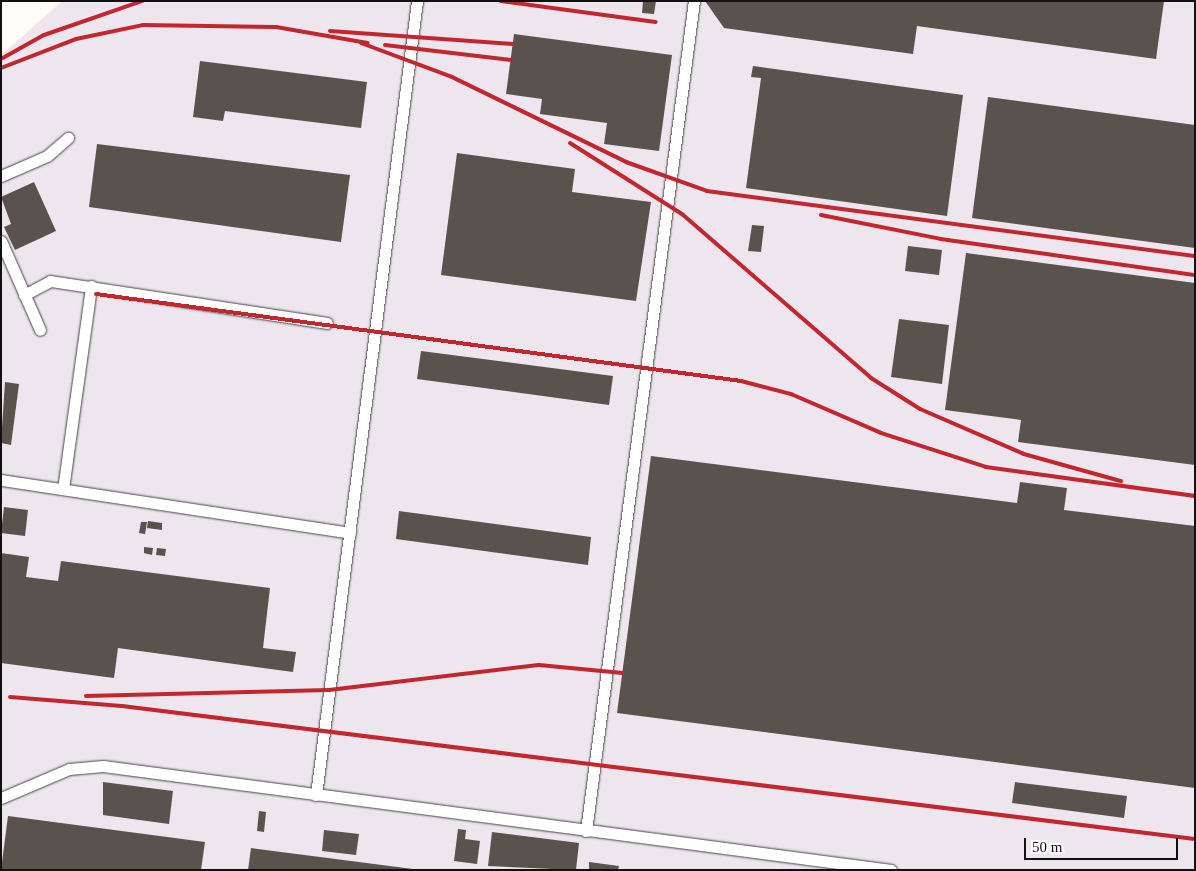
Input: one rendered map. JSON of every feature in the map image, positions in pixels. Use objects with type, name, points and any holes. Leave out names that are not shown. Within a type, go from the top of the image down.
[{"type":"lane","points":[[316,795],[417,1]]},
{"type":"lane","points":[[586,831],[694,1]]},
{"type":"lane","points":[[1,176],[47,156],[68,138]]},
{"type":"lane","points":[[1,240],[40,330]]},
{"type":"lane","points":[[24,295],[50,281],[327,323]]},
{"type":"lane","points":[[63,489],[91,286]]},
{"type":"lane","points":[[1,480],[350,533]]},
{"type":"lane","points":[[1,798],[69,769],[104,766],[891,870]]},
{"type":"shaded area","points":[[62,1],[1195,1],[1195,870],[1,870],[1,55]]},
{"type":"building","points":[[643,1],[656,1],[654,14],[642,13]]},
{"type":"building","points":[[705,1],[1164,1],[1156,59],[917,26],[913,54],[724,28]]},
{"type":"building","points":[[514,34],[672,55],[659,151],[604,144],[607,123],[540,114],[542,99],[506,94]]},
{"type":"building","points":[[200,61],[367,82],[361,128],[225,111],[223,121],[193,117]]},
{"type":"building","points":[[753,66],[963,95],[947,216],[746,188],[761,78],[751,77]]},
{"type":"building","points":[[988,97],[1195,125],[1195,248],[972,218]]},
{"type":"building","points":[[97,144],[350,175],[341,242],[89,207]]},
{"type":"building","points":[[457,153],[575,169],[572,192],[651,202],[636,301],[441,275]]},
{"type":"building","points":[[34,182],[56,231],[15,250],[4,227],[11,224],[1,197]]},
{"type":"building","points":[[752,225],[764,226],[761,252],[748,251]]},
{"type":"building","points":[[908,246],[942,250],[939,275],[905,271]]},
{"type":"building","points":[[966,253],[1195,283],[1195,465],[1018,442],[1021,420],[945,410]]},
{"type":"building","points":[[899,319],[949,325],[942,384],[891,377]]},
{"type":"building","points":[[421,351],[613,376],[609,405],[417,379]]},
{"type":"building","points":[[5,382],[19,384],[11,445],[1,443]]},
{"type":"building","points":[[651,456],[1017,503],[1020,482],[1067,488],[1064,510],[1195,526],[1195,788],[617,713]]},
{"type":"building","points":[[4,507],[28,510],[25,536],[1,533]]},
{"type":"building","points":[[399,511],[591,537],[588,565],[396,539]]},
{"type":"building","points":[[148,521],[162,523],[162,530],[147,528]]},
{"type":"building","points":[[141,522],[147,522],[145,534],[139,533]]},
{"type":"building","points":[[144,547],[153,548],[152,555],[144,553]]},
{"type":"building","points":[[157,548],[166,549],[165,556],[156,555]]},
{"type":"building","points":[[1,553],[29,557],[26,577],[58,581],[61,561],[270,588],[263,648],[296,652],[293,672],[118,648],[114,678],[1,663]]},
{"type":"building","points":[[103,782],[173,791],[169,824],[103,815]]},
{"type":"building","points":[[1015,782],[1127,796],[1124,818],[1012,803]]},
{"type":"building","points":[[259,811],[266,812],[264,832],[257,831]]},
{"type":"building","points":[[8,816],[205,842],[201,870],[1,870]]},
{"type":"building","points":[[458,829],[466,830],[465,839],[480,841],[477,864],[454,861]]},
{"type":"building","points":[[324,830],[359,834],[356,855],[322,851]]},
{"type":"building","points":[[492,832],[579,843],[576,870],[488,866]]},
{"type":"building","points":[[251,848],[413,869],[413,870],[248,870]]},
{"type":"building","points":[[589,862],[619,866],[618,870],[589,870]]},
{"type":"railway","points":[[1,59],[44,35],[142,1]]},
{"type":"railway","points":[[501,1],[656,22]]},
{"type":"railway","points":[[1,68],[76,39],[143,25],[276,27],[368,43]]},
{"type":"railway","points":[[330,31],[513,44]]},
{"type":"railway","points":[[361,43],[452,77],[626,162],[707,191],[1195,256]]},
{"type":"railway","points":[[385,45],[511,60]]},
{"type":"railway","points":[[570,143],[682,214],[871,378],[920,409],[1024,454],[1121,481]]},
{"type":"railway","points":[[821,215],[941,239],[1195,275]]},
{"type":"railway","points":[[96,294],[741,381],[791,394],[881,433],[986,467],[1195,496]]},
{"type":"railway","points":[[86,696],[329,690],[539,665],[623,673]]},
{"type":"railway","points":[[10,697],[122,706],[1195,839]]}]
